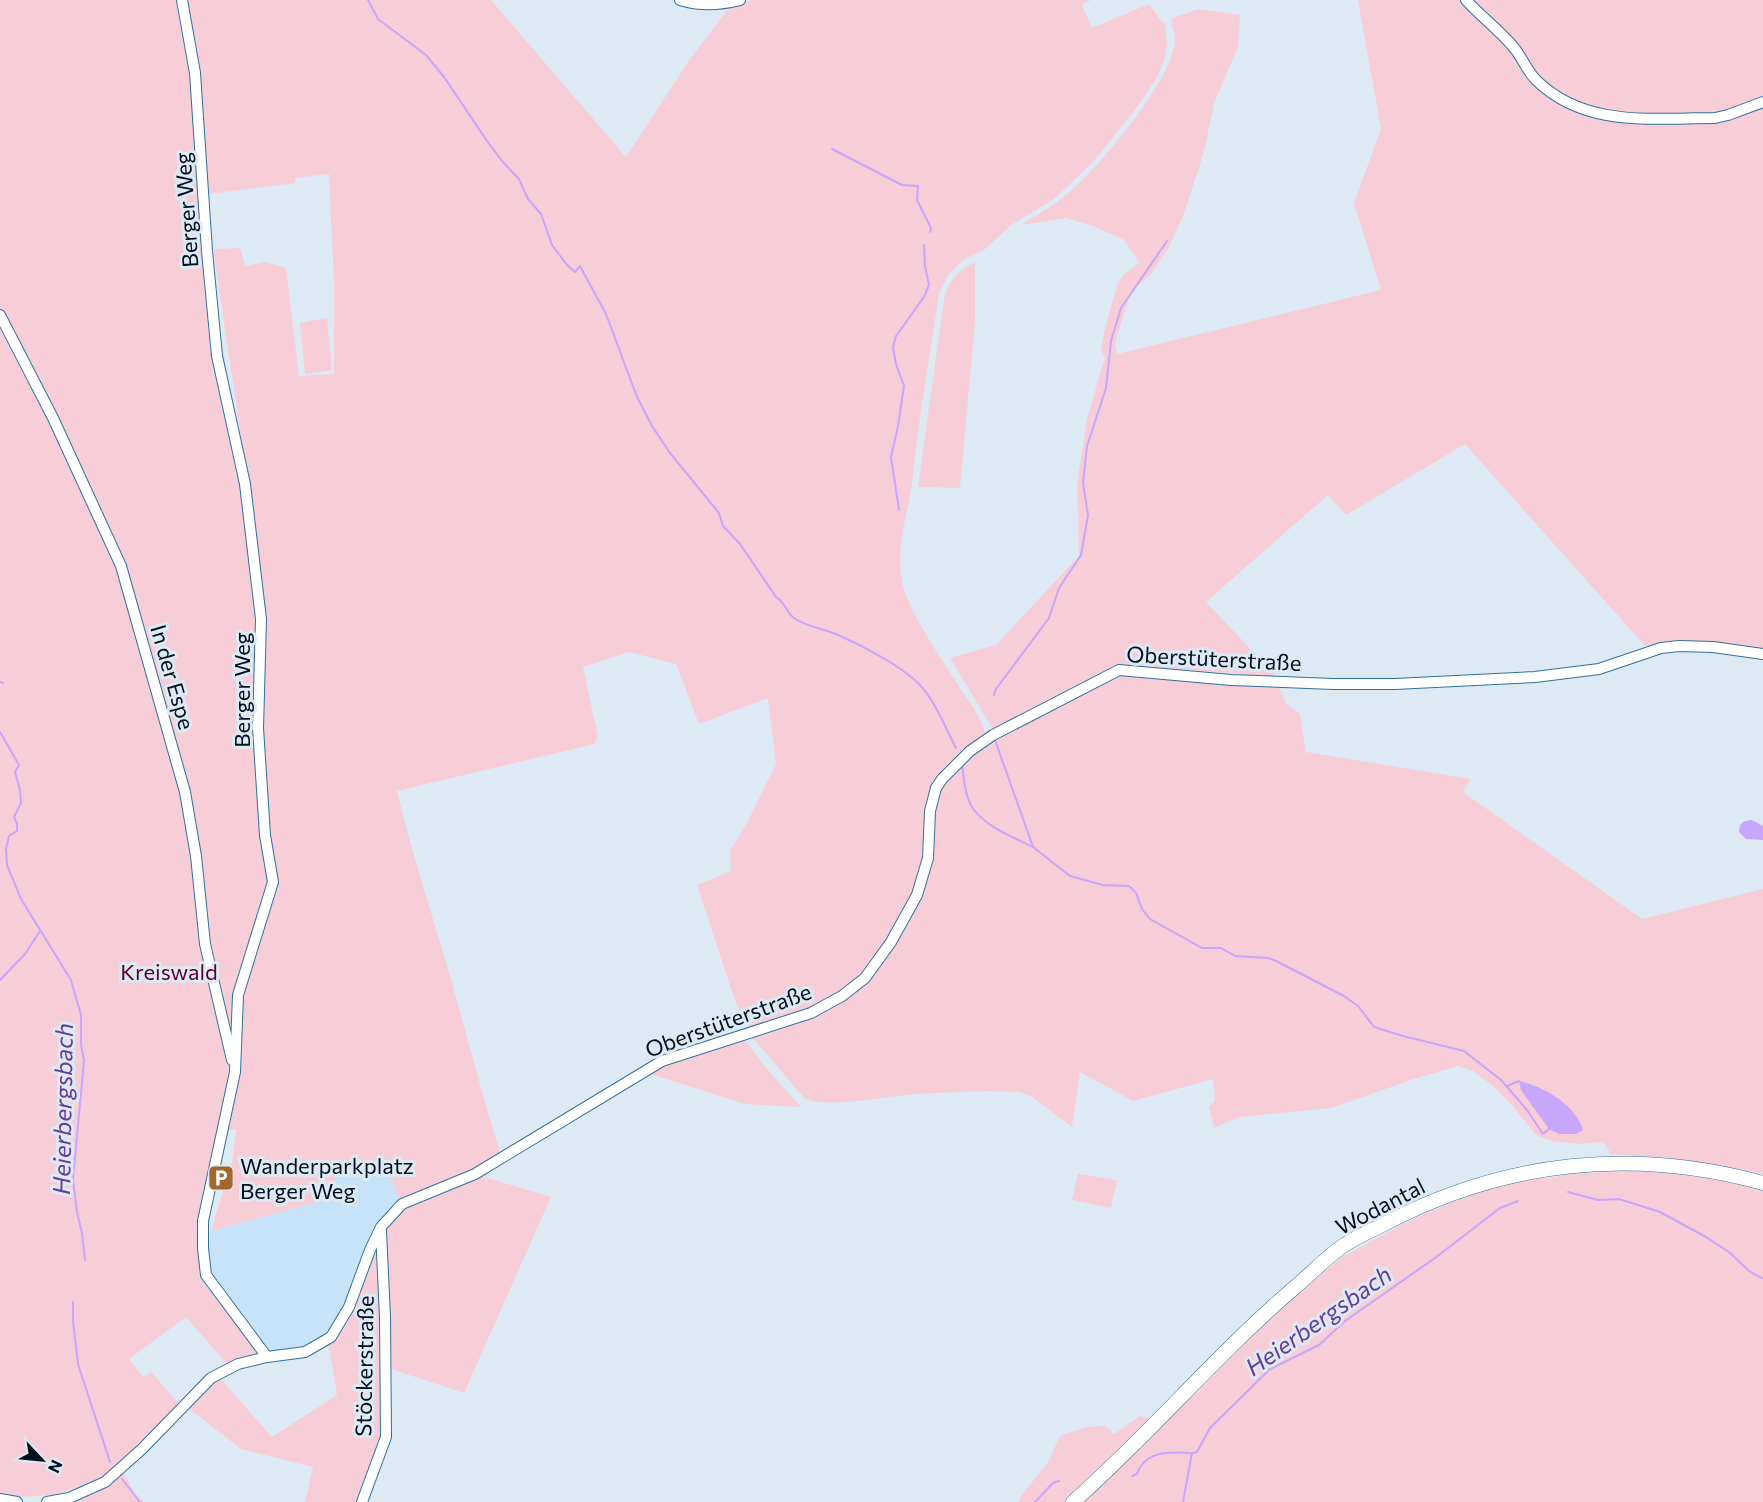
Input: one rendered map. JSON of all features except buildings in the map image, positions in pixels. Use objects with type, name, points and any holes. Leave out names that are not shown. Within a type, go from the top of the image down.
[{"type":"main road","name":"Wodantal","points":[[1073,1502],[1128,1452],[1200,1376],[1271,1308],[1345,1244],[1414,1208],[1483,1182],[1566,1166],[1644,1163],[1726,1173],[1763,1183]]},
{"type":"street","name":"Berger Weg","points":[[182,0],[195,73],[207,252],[217,356],[245,484],[261,619],[258,728],[265,835],[273,882],[238,995],[235,1072],[203,1221],[203,1248],[206,1275],[267,1357]]},
{"type":"street","points":[[680,0],[693,4],[728,3],[740,0]]},
{"type":"street","points":[[1466,0],[1515,49],[1536,80],[1562,101],[1573,106],[1621,118],[1715,118],[1763,102]]},
{"type":"street","name":"In der Espe","points":[[0,315],[53,418],[121,566],[185,792],[196,856],[205,944],[235,1072]]},
{"type":"street","name":"Oberstüterstraße","points":[[47,1502],[69,1498],[87,1491],[116,1474],[211,1378],[238,1364],[305,1352],[331,1337],[349,1307],[381,1227],[402,1204],[475,1174],[662,1061],[811,1013],[842,996],[865,978],[891,942],[917,895],[928,858],[930,811],[936,788],[942,779],[970,751],[993,735],[1119,670],[1231,680],[1395,684],[1535,677],[1599,669],[1661,648],[1679,646],[1713,647],[1763,654]]},
{"type":"street","name":"Stöckerstraße","points":[[362,1502],[386,1437],[386,1317],[381,1227]]},
{"type":"street","points":[[0,1499],[17,1502]]},
{"type":"shaded area","points":[[1752,820],[1763,826],[1763,840],[1746,839],[1739,832],[1740,825]]},
{"type":"shaded area","points":[[1519,1081],[1538,1087],[1557,1098],[1573,1112],[1583,1130],[1576,1134],[1559,1134],[1549,1129],[1521,1090]]},
{"type":"shaded area","points":[[384,1156],[400,1203],[347,1306],[329,1333],[305,1348],[267,1354],[211,1273],[208,1256],[211,1231],[328,1199],[338,1173]]},
{"type":"green space","name":"Kreiswald","points":[[0,0],[178,0],[197,109],[209,248],[250,540],[253,516],[213,249],[240,248],[245,266],[265,262],[286,268],[299,376],[334,374],[334,283],[329,174],[295,178],[295,183],[209,194],[186,0],[491,0],[626,157],[690,59],[731,5],[753,0],[1091,0],[1082,5],[1092,28],[1149,4],[1165,23],[1167,45],[1164,61],[1156,79],[1094,161],[1054,199],[1011,225],[984,250],[963,260],[948,275],[939,293],[912,483],[901,542],[901,571],[903,585],[914,612],[976,712],[986,735],[939,779],[916,890],[880,954],[856,981],[817,1007],[752,1027],[746,1024],[734,998],[697,885],[731,871],[730,851],[747,823],[776,764],[768,698],[699,724],[676,664],[629,652],[583,667],[598,737],[594,744],[397,791],[501,1155],[475,1171],[400,1203],[384,1156],[338,1173],[328,1199],[211,1231],[233,1158],[236,1129],[223,1131],[201,1222],[204,1276],[262,1355],[227,1364],[186,1317],[129,1359],[143,1377],[151,1372],[181,1406],[140,1446],[103,1476],[59,1493],[32,1496],[0,1496]]},
{"type":"green space","points":[[1358,0],[1763,0],[1763,653],[1677,643],[1645,646],[1465,444],[1346,515],[1328,495],[1206,602],[1276,676],[1118,665],[994,731],[950,658],[996,645],[1079,556],[1077,484],[1087,419],[1105,357],[1101,351],[1104,333],[1117,285],[1125,273],[1140,263],[1124,240],[1093,226],[1066,218],[1021,225],[1055,203],[1087,176],[1135,118],[1151,96],[1172,55],[1175,38],[1171,19],[1198,9],[1240,15],[1238,47],[1214,103],[1204,152],[1183,216],[1168,249],[1151,274],[1131,291],[1115,343],[1117,354],[1381,290],[1354,203],[1381,129]]},
{"type":"green space","points":[[975,263],[975,321],[960,488],[918,487],[945,293],[957,274],[965,267]]},
{"type":"green space","points":[[327,318],[332,370],[305,374],[300,323]]},
{"type":"green space","points":[[1119,675],[1279,688],[1286,703],[1300,714],[1306,752],[1471,779],[1463,792],[1642,919],[1763,889],[1763,1174],[1688,1161],[1612,1155],[1603,1142],[1580,1144],[1552,1141],[1536,1135],[1494,1087],[1473,1071],[1458,1066],[1331,1108],[1239,1117],[1214,1128],[1209,1107],[1215,1101],[1213,1079],[1133,1101],[1080,1072],[1072,1127],[1032,1097],[1020,1092],[930,1093],[827,1103],[804,1098],[751,1036],[847,997],[923,890],[939,788],[960,764],[994,739],[1022,727]]},
{"type":"green space","points":[[744,1039],[801,1107],[745,1104],[648,1073],[664,1063]]},
{"type":"green space","points":[[1642,1170],[1729,1179],[1763,1189],[1763,1502],[1019,1502],[1048,1462],[1060,1436],[1086,1427],[1106,1426],[1114,1434],[1140,1416],[1150,1419],[1128,1445],[1135,1454],[1271,1317],[1342,1257],[1413,1219],[1482,1190],[1535,1178]]},
{"type":"green space","points":[[1078,1174],[1117,1180],[1111,1208],[1072,1200]]},
{"type":"green space","points":[[481,1176],[551,1197],[464,1393],[388,1368],[384,1229],[404,1208]]},
{"type":"green space","points":[[379,1236],[384,1437],[361,1502],[305,1502],[313,1467],[241,1449],[187,1407],[219,1377],[272,1437],[337,1395],[328,1342]]},
{"type":"green space","points":[[123,1472],[134,1492],[144,1502],[66,1502]]},
{"type":"waterway","points":[[368,0],[378,19],[426,55],[444,77],[487,141],[519,179],[528,199],[541,214],[552,245],[575,272],[580,266],[606,314],[637,397],[652,426],[670,453],[719,513],[723,526],[740,544],[790,615],[806,624],[857,644],[911,677],[930,699],[956,748]]},
{"type":"waterway","points":[[832,149],[902,185],[918,186],[917,200],[931,228],[930,232]]},
{"type":"waterway","points":[[994,695],[996,689],[1049,618],[1059,588],[1081,555],[1088,515],[1083,483],[1087,446],[1106,388],[1111,341],[1121,308],[1167,241]]},
{"type":"waterway","points":[[899,510],[891,457],[904,386],[893,347],[896,336],[924,297],[929,285],[924,245]]},
{"type":"waterway","name":"Heierbergsbach","points":[[0,732],[19,765],[15,772],[21,803],[14,817],[17,831],[9,836],[6,849],[7,865],[21,899],[71,980],[81,1015],[81,1045],[84,1060],[73,1180],[85,1260]]},
{"type":"waterway","points":[[995,740],[1033,847],[1070,876],[1103,885],[1129,886],[1136,893],[1142,909],[1150,919],[1202,948],[1221,948],[1235,956],[1268,958],[1276,961],[1344,996],[1358,1006],[1374,1027],[1464,1051],[1501,1080],[1527,1110],[1543,1134],[1549,1129]]},
{"type":"waterway","points":[[962,765],[967,794],[974,810],[994,827],[1033,847]]},
{"type":"waterway","name":"Heierbergsbach","points":[[0,980],[25,954],[40,931]]},
{"type":"waterway","points":[[1507,1086],[1519,1081]]},
{"type":"waterway","name":"Heierbergsbach","points":[[1568,1192],[1598,1200],[1619,1199],[1660,1212],[1706,1237],[1729,1252],[1749,1271],[1763,1279]]},
{"type":"waterway","name":"Heierbergsbach","points":[[1183,1502],[1192,1453],[1197,1452],[1210,1428],[1270,1369],[1319,1345],[1345,1321],[1435,1258],[1500,1208],[1518,1201]]},
{"type":"waterway","name":"Heierbergsbach","points":[[73,1302],[78,1364],[110,1462]]},
{"type":"waterway","points":[[1132,1476],[1137,1474],[1146,1460],[1159,1454],[1192,1453]]},
{"type":"waterway","name":"Heierbergsbach","points":[[122,1479],[140,1502]]},
{"type":"waterway","points":[[1035,1502],[1053,1483],[1059,1481]]},
{"type":"place","name":"Wanderparkplatz Berger Weg","points":[[221,1178]]}]
